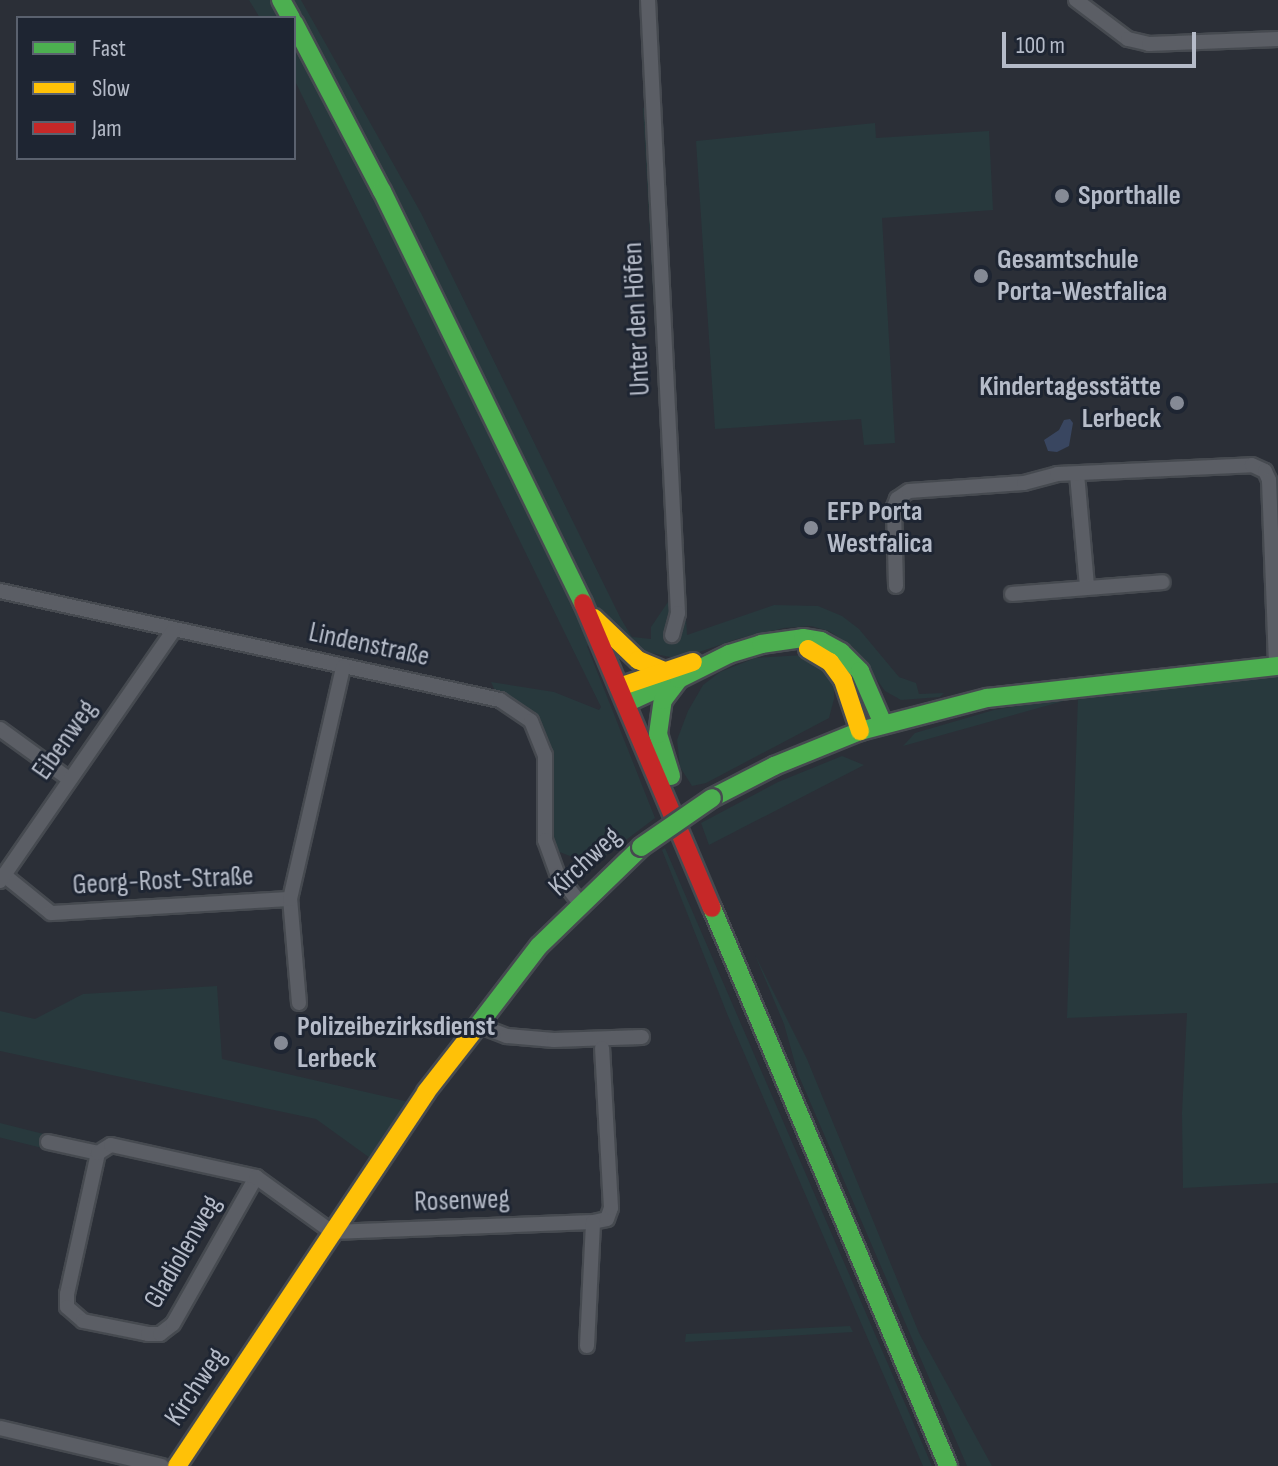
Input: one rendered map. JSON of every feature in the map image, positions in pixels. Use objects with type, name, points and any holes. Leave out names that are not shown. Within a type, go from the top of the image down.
[{"type":"main road","points":[[296,27],[410,248],[587,612],[948,1466]]},
{"type":"main road","points":[[587,612],[638,660],[670,675]]},
{"type":"main road","points":[[623,695],[729,654],[784,640],[821,641],[841,652],[860,671],[883,724]]},
{"type":"main road","points":[[784,640],[830,662],[843,680],[860,731]]},
{"type":"main road","name":"Kirchweg","points":[[177,1466],[417,1105],[539,946],[641,847],[712,798],[774,766],[883,724],[987,698],[1277,666]]},
{"type":"main road","points":[[670,675],[658,717],[658,734],[676,789],[680,830]]},
{"type":"street","name":"Unter den Höfen","points":[[648,0],[678,613],[672,635]]},
{"type":"street","points":[[1076,0],[1128,39],[1149,44],[1278,39]]},
{"type":"street","points":[[896,586],[894,507],[897,499],[909,491],[1024,483],[1057,474],[1252,465],[1265,471],[1269,480],[1276,572],[1277,666]]},
{"type":"street","points":[[1077,474],[1087,587]]},
{"type":"street","points":[[1012,594],[1163,582]]},
{"type":"street","name":"Lindenstraße","points":[[0,591],[500,700],[531,721],[545,755],[545,840],[558,875],[580,903]]},
{"type":"street","name":"Eibenweg","points":[[2,878],[174,630]]},
{"type":"street","name":"Georg-Rost-Straße","points":[[299,1003],[290,899],[343,667]]},
{"type":"street","points":[[0,729],[69,779]]},
{"type":"street","name":"Georg-Rost-Straße","points":[[2,878],[51,913],[290,899]]},
{"type":"street","points":[[478,1025],[507,1036],[554,1040],[642,1037]]},
{"type":"street","points":[[587,1346],[593,1222],[607,1219],[611,1208],[602,1048]]},
{"type":"street","name":"Gladiolenweg","points":[[48,1142],[98,1153],[111,1145],[256,1177],[332,1232]]},
{"type":"street","name":"Gladiolenweg","points":[[98,1153],[67,1294],[67,1307],[83,1321],[148,1334],[160,1334],[173,1324],[256,1177]]},
{"type":"street","name":"Rosenweg","points":[[332,1232],[593,1222]]},
{"type":"street","points":[[0,1428],[162,1466]]},
{"type":"shaded area","points":[[249,0],[301,0],[421,213],[621,619],[632,637],[651,639],[651,627],[670,599],[643,108],[657,109],[687,635],[774,605],[818,606],[842,616],[859,629],[899,677],[916,683],[919,694],[944,693],[940,697],[901,700],[885,691],[853,647],[829,631],[811,626],[784,628],[737,639],[679,659],[642,651],[618,628],[587,646],[655,818],[593,865],[557,851],[541,838],[541,755],[525,724],[503,708],[491,682],[554,692],[599,710],[601,707],[296,83],[296,16],[259,16]]},
{"type":"shaded area","points":[[875,123],[876,138],[989,131],[993,210],[882,218],[895,443],[864,445],[861,419],[715,429],[696,141]]},
{"type":"shaded area","points":[[804,655],[824,665],[834,681],[834,699],[829,718],[706,783],[692,786],[680,767],[677,740],[688,711],[703,685],[720,672],[755,658]]},
{"type":"shaded area","points":[[1278,673],[1278,1183],[1183,1188],[1182,1113],[1187,1013],[1067,1018],[1078,697],[903,746],[915,733],[994,710],[1059,699]]},
{"type":"shaded area","points":[[842,756],[864,765],[709,845],[701,823],[778,782]]},
{"type":"shaded area","points":[[665,848],[932,1466],[923,1466],[728,1016],[662,850]]},
{"type":"shaded area","points":[[755,955],[807,1059],[919,1333],[992,1466],[967,1466],[798,1074],[784,1024]]},
{"type":"shaded area","points":[[217,986],[222,1059],[409,1102],[370,1158],[316,1119],[0,1051],[0,1011],[35,1019],[83,994]]},
{"type":"shaded area","points":[[0,1123],[45,1134],[41,1148],[0,1137]]},
{"type":"shaded area","points":[[850,1326],[853,1332],[685,1342],[686,1334]]},
{"type":"water","points":[[1070,419],[1073,423],[1069,446],[1057,452],[1048,451],[1044,440],[1059,430],[1064,420]]},
{"type":"traffic: fast","points":[[281,0],[290,16]]},
{"type":"traffic: fast","points":[[296,27],[382,191],[583,603]]},
{"type":"traffic: fast","points":[[671,776],[658,734],[663,700],[679,679],[729,654],[761,644],[803,638],[821,641],[841,652],[860,671],[883,724]]},
{"type":"traffic: fast","points":[[712,798],[774,766],[860,731],[987,698],[1278,666]]},
{"type":"traffic: fast","points":[[626,703],[676,680]]},
{"type":"traffic: fast","points":[[641,847],[712,798]]},
{"type":"traffic: fast","points":[[476,1028],[539,946],[641,847]]},
{"type":"traffic: fast","points":[[712,908],[948,1466]]},
{"type":"traffic: slow","points":[[594,618],[638,660],[662,670]]},
{"type":"traffic: slow","points":[[808,649],[830,662],[843,680],[860,731]]},
{"type":"traffic: slow","points":[[619,687],[693,662]]},
{"type":"traffic: slow","points":[[177,1466],[426,1092],[476,1028]]},
{"type":"traffic: jam","points":[[583,603],[712,908]]},
{"type":"place","name":"Sporthalle","points":[[1062,196]]},
{"type":"place","name":"Gesamtschule Porta-Westfalica","points":[[981,276]]},
{"type":"place","name":"Kindertagesstätte Lerbeck","points":[[1177,403]]},
{"type":"place","name":"EFP Porta Westfalica","points":[[811,528]]},
{"type":"place","name":"Polizeibezirksdienst Lerbeck","points":[[281,1043]]}]
